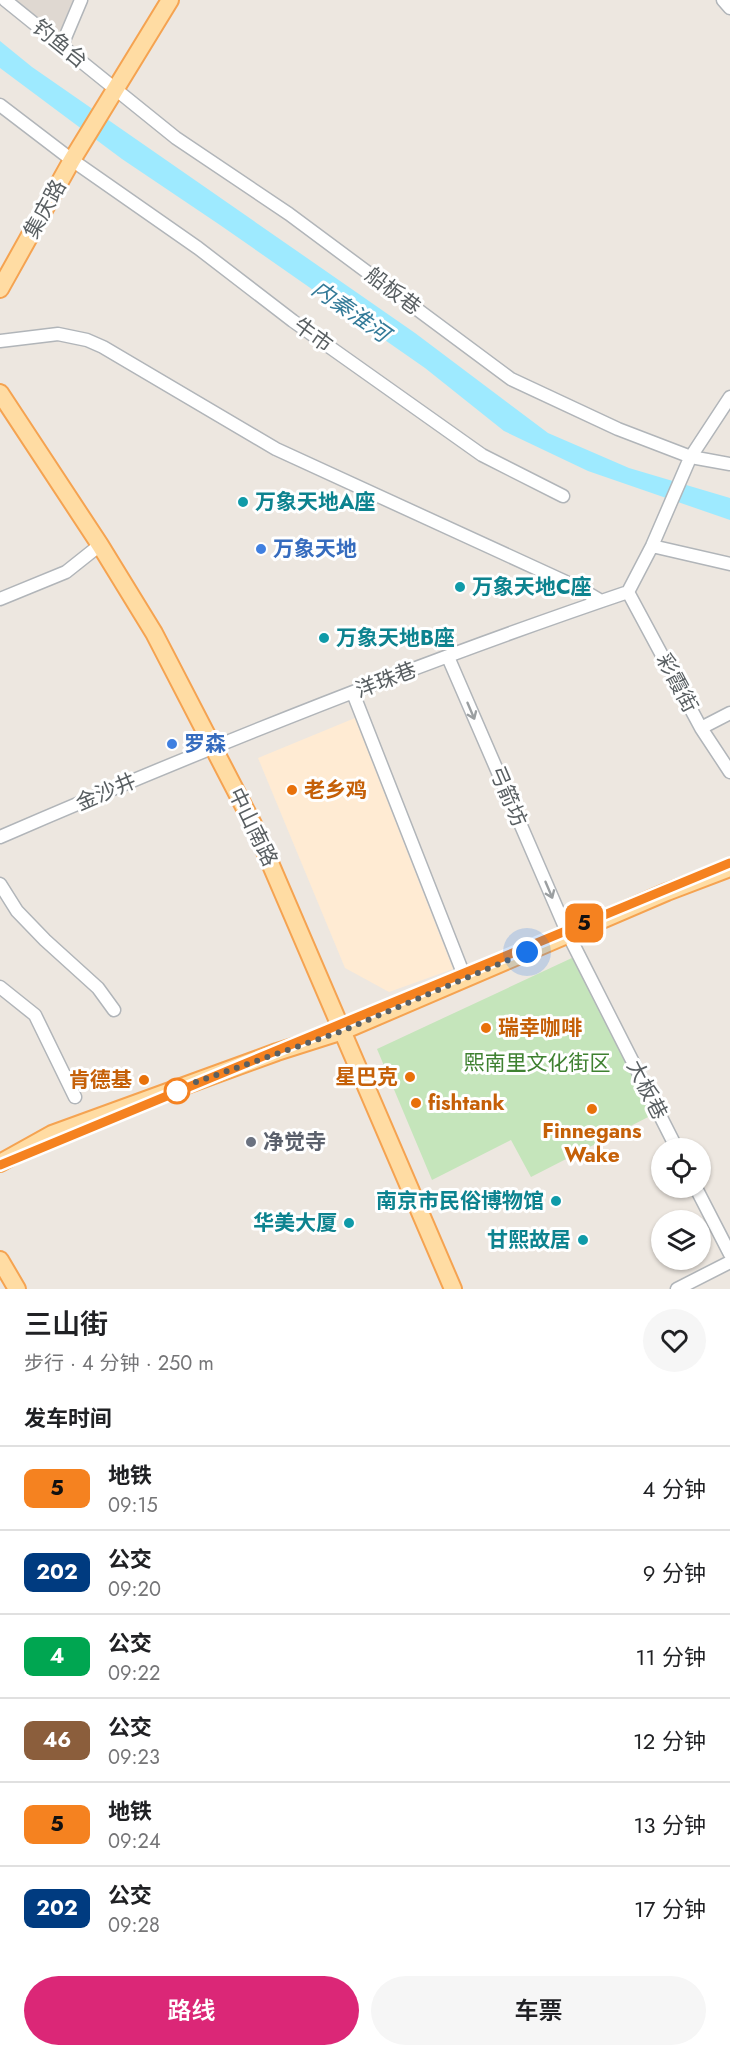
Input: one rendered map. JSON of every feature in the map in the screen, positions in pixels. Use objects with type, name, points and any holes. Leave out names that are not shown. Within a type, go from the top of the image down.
[{"type":"main road","points":[[115,89],[170,0]]},
{"type":"main road","name":"集庆路","points":[[0,289],[72,160],[115,89]]},
{"type":"main road","name":"中山南路","points":[[0,393],[100,545],[154,633],[255,828],[453,1289]]},
{"type":"main road","points":[[0,1163],[52,1134],[342,1031],[667,892],[730,868]]},
{"type":"main road","points":[[0,1260],[17,1289]]},
{"type":"street","name":"钓鱼台","points":[[5,0],[115,89]]},
{"type":"street","points":[[62,45],[81,0]]},
{"type":"street","points":[[723,0],[730,8]]},
{"type":"street","name":"船板巷","points":[[115,89],[176,138],[289,214],[511,379],[618,429],[691,457],[730,464]]},
{"type":"street","name":"牛市","points":[[0,105],[72,160],[198,248],[293,321],[482,455],[563,496]]},
{"type":"street","points":[[0,341],[57,334],[87,340],[103,347],[276,449],[579,588],[602,601]]},
{"type":"street","points":[[628,592],[652,546],[691,457],[730,397]]},
{"type":"street","points":[[0,599],[66,572],[100,545]]},
{"type":"street","points":[[652,546],[730,564]]},
{"type":"street","name":"洋珠巷","points":[[212,748],[448,657],[628,592]]},
{"type":"street","name":"彩霞街","points":[[628,592],[701,728],[730,772]]},
{"type":"street","name":"弓箭坊","points":[[448,657],[568,934]]},
{"type":"street","points":[[352,693],[465,978]]},
{"type":"street","points":[[701,728],[730,713]]},
{"type":"street","name":"金沙井","points":[[0,837],[212,748]]},
{"type":"street","points":[[0,884],[17,911],[98,988],[114,1010]]},
{"type":"street","name":"大板巷","points":[[568,934],[671,1138]]},
{"type":"street","points":[[0,987],[35,1015],[75,1097]]},
{"type":"street","points":[[701,1198],[730,1254]]},
{"type":"street","points":[[677,1289],[730,1262]]},
{"type":"shaded area","points":[[13,0],[73,0],[59,34]]},
{"type":"shaded area","points":[[355,718],[453,969],[389,992],[345,968],[258,758]]},
{"type":"green space","name":"熙南里文化街区","points":[[574,957],[656,1113],[531,1177],[511,1140],[432,1180],[377,1049]]},
{"type":"water","name":"内秦淮河","points":[[0,41],[32,67],[415,333],[548,433],[629,468],[730,498],[730,520],[588,471],[504,431],[425,368],[122,159],[0,68]]},
{"type":"metro line","name":"5","points":[[0,1165],[730,863]]},
{"type":"place","name":"万象天地A座","points":[[243,502]]},
{"type":"place","name":"万象天地","points":[[261,549]]},
{"type":"place","name":"万象天地C座","points":[[460,587]]},
{"type":"place","name":"万象天地B座","points":[[324,638]]},
{"type":"place","name":"罗森","points":[[172,744]]},
{"type":"place","name":"老乡鸡","points":[[292,790]]},
{"type":"place","name":"瑞幸咖啡","points":[[486,1028]]},
{"type":"place","name":"星巴克","points":[[410,1077]]},
{"type":"place","name":"肯德基","points":[[144,1080]]},
{"type":"place","name":"fishtank","points":[[416,1103]]},
{"type":"place","name":"Finnegans Wake","points":[[592,1109]]},
{"type":"place","name":"净觉寺","points":[[251,1142]]},
{"type":"place","name":"南京市民俗博物馆","points":[[556,1201]]},
{"type":"place","name":"华美大厦","points":[[349,1223]]},
{"type":"place","name":"甘熙故居","points":[[583,1240]]},
{"type":"route","points":[[177,1091],[179,1088],[278,1052],[342,1031],[527,952]]}]
